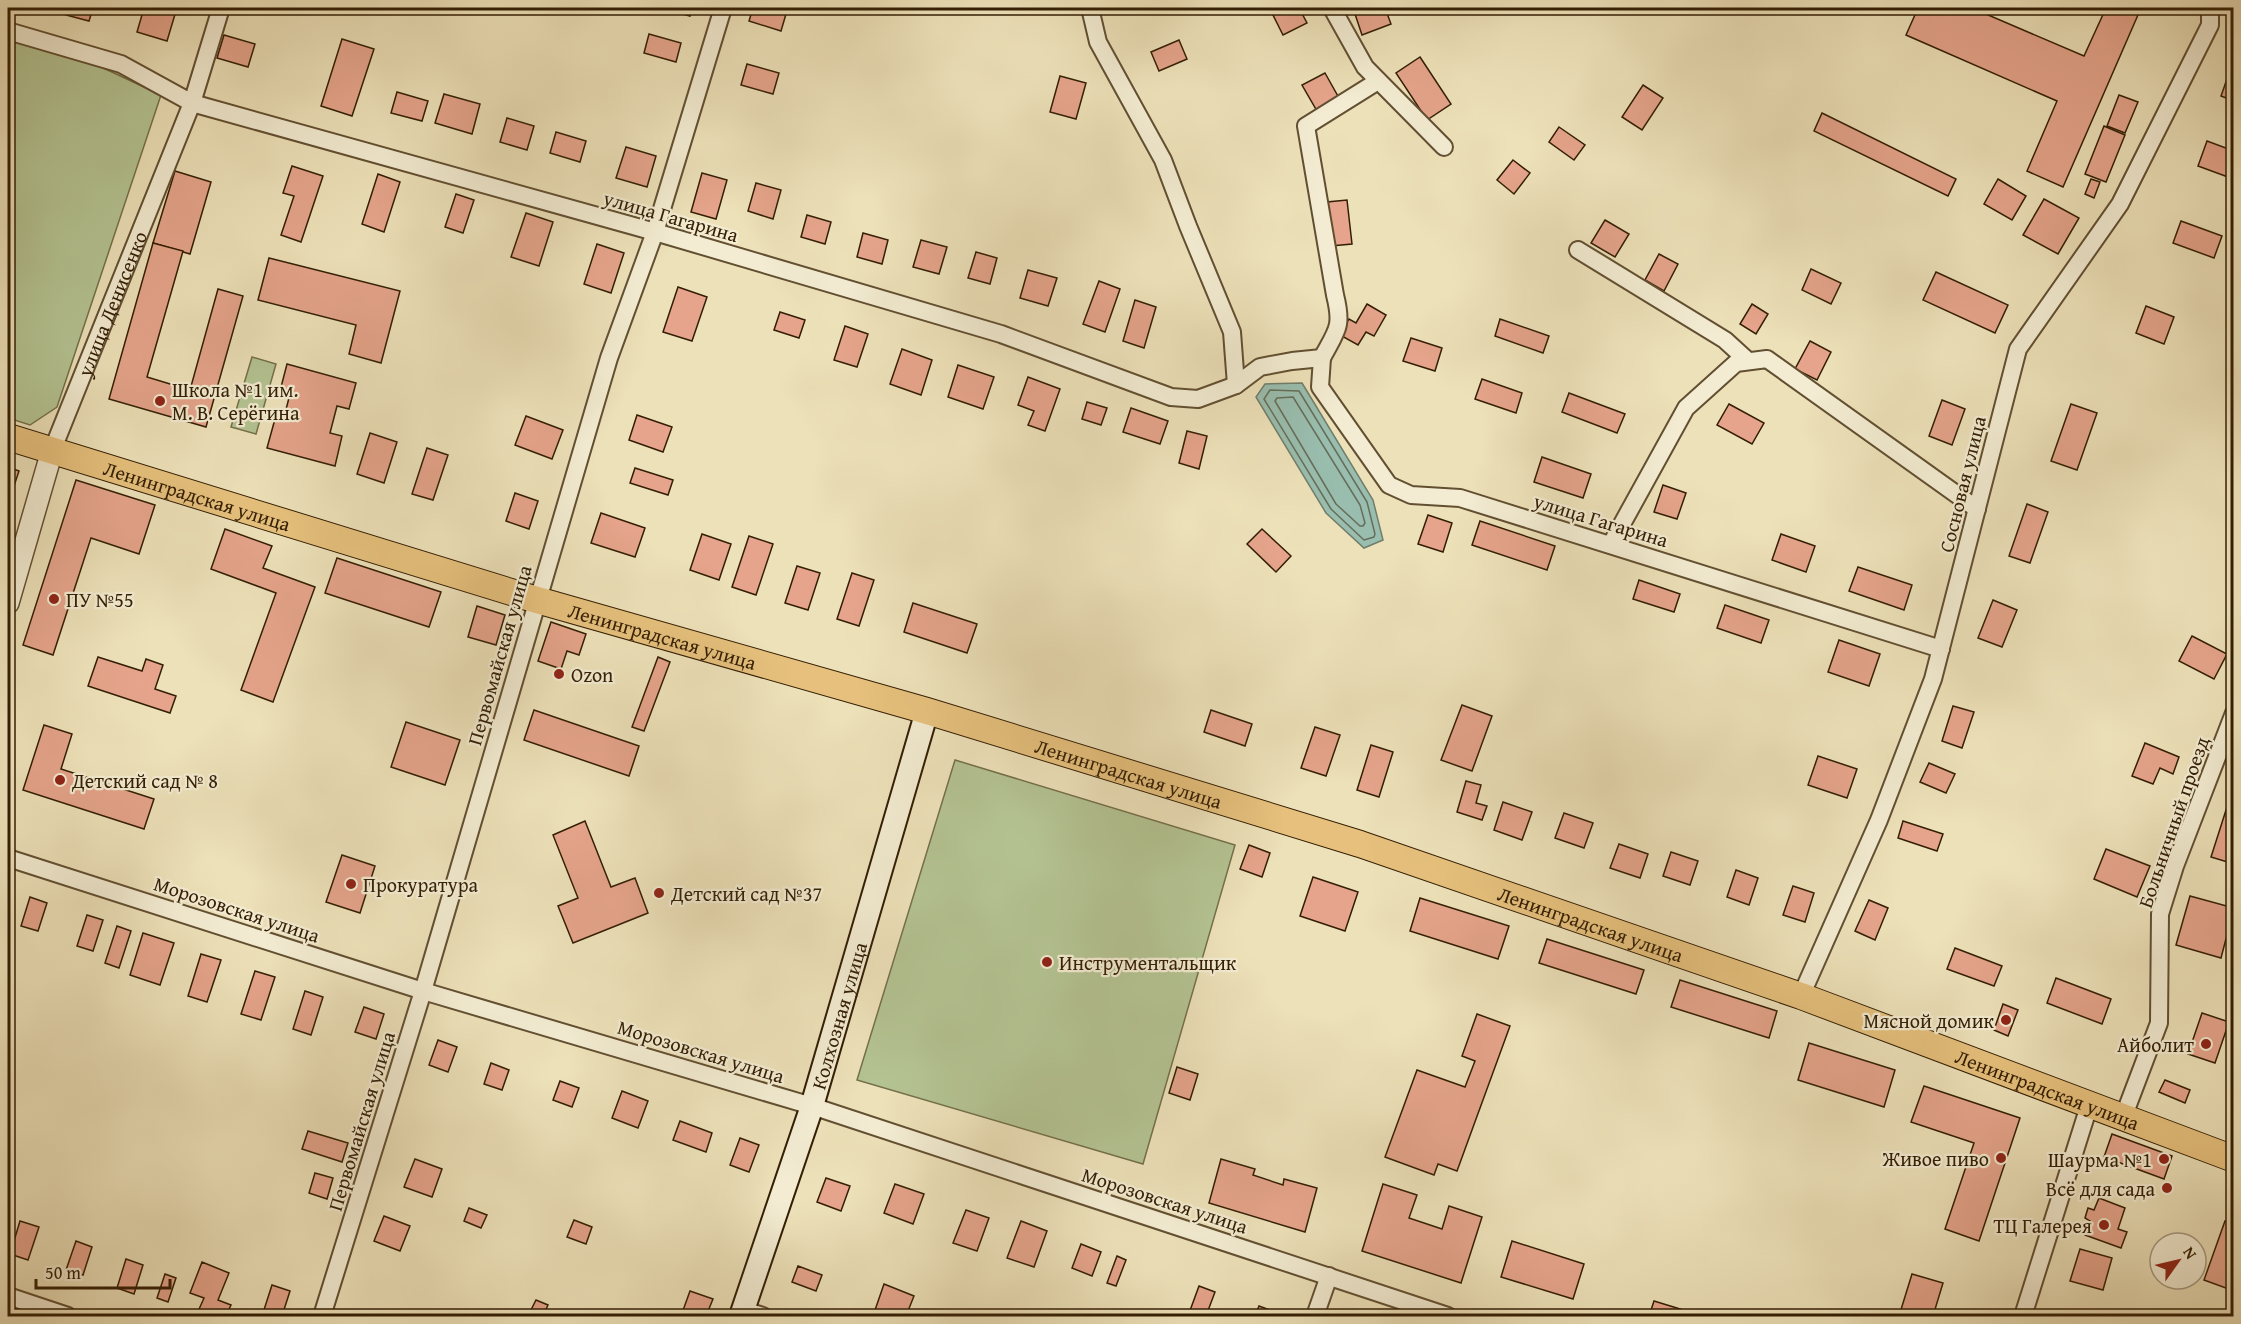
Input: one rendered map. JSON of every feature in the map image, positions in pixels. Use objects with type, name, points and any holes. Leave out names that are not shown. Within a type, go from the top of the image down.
[{"type":"main road","name":"Ленинградская улица","points":[[8,437],[537,600],[927,711],[1360,844],[1801,996],[2234,1159]]},
{"type":"main road","name":"Колхозная улица","points":[[749,1314],[927,711]]},
{"type":"street","name":"улица Денисенко","points":[[8,603],[52,450],[192,103],[221,8]]},
{"type":"street","name":"Первомайская улица","points":[[322,1317],[423,991],[609,358],[655,232],[723,8]]},
{"type":"street","points":[[1090,8],[1098,42],[1163,160],[1232,332],[1236,384]]},
{"type":"street","points":[[1332,8],[1365,67],[1444,147]]},
{"type":"street","name":"Сосновая улица","points":[[1801,996],[1878,820],[1933,679],[2018,349],[2120,204],[2210,25],[2210,8]]},
{"type":"street","name":"улица Гагарина","points":[[8,31],[121,64],[192,103],[655,232],[1001,334],[1171,397],[1198,399],[1236,384],[1260,367],[1322,358]]},
{"type":"street","name":"улица Гагарина","points":[[1378,81],[1306,126],[1340,317],[1336,333],[1322,358],[1320,387],[1389,485],[1411,495],[1460,498],[1941,650]]},
{"type":"street","points":[[1578,250],[1725,340],[1748,361]]},
{"type":"street","points":[[1611,544],[1686,408],[1736,363],[1767,359],[1977,509]]},
{"type":"street","name":"Больничный проезд","points":[[2123,1118],[2159,1023],[2160,914],[2175,866],[2234,713]]},
{"type":"street","name":"Морозовская улица","points":[[8,858],[423,991],[812,1106],[1448,1317]]},
{"type":"street","points":[[2024,1317],[2094,1108]]},
{"type":"street","points":[[1315,1317],[1329,1276]]},
{"type":"street","points":[[8,1296],[68,1317]]},
{"type":"green space","points":[[8,39],[99,66],[161,95],[57,407],[30,425],[8,418]]},
{"type":"green space","points":[[252,357],[276,364],[256,434],[231,427]]},
{"type":"green space","name":"Инструментальщик","points":[[955,760],[1235,845],[1143,1164],[857,1080]]},
{"type":"water","points":[[1302,383],[1373,500],[1383,540],[1364,548],[1326,513],[1256,397],[1265,384]]},
{"type":"building","points":[[68,8],[93,8],[89,21],[66,15]]},
{"type":"building","points":[[144,8],[165,8],[176,11],[167,41],[137,32]]},
{"type":"building","points":[[661,8],[693,8],[690,16]]},
{"type":"building","points":[[753,8],[765,8],[786,14],[781,31],[749,21]]},
{"type":"building","points":[[1283,8],[1299,8],[1307,23],[1283,35],[1272,13]]},
{"type":"building","points":[[1363,8],[1385,8],[1391,24],[1362,35],[1354,11]]},
{"type":"building","points":[[1918,8],[1972,8],[2084,56],[2106,8],[2141,8],[2063,187],[2027,171],[2057,101],[1906,35]]},
{"type":"building","points":[[649,34],[681,43],[676,62],[644,53]]},
{"type":"building","points":[[224,35],[255,44],[248,67],[217,58]]},
{"type":"building","points":[[342,39],[374,49],[352,116],[321,106]]},
{"type":"building","points":[[1179,40],[1187,59],[1159,71],[1151,52]]},
{"type":"building","points":[[1420,57],[1451,104],[1427,120],[1396,73]]},
{"type":"building","points":[[2234,59],[2234,101],[2221,96]]},
{"type":"building","points":[[747,64],[779,73],[773,94],[741,85]]},
{"type":"building","points":[[1325,73],[1339,98],[1317,111],[1302,85]]},
{"type":"building","points":[[1060,76],[1086,83],[1076,119],[1050,112]]},
{"type":"building","points":[[1643,85],[1663,98],[1642,130],[1622,117]]},
{"type":"building","points":[[397,92],[428,101],[422,121],[391,113]]},
{"type":"building","points":[[444,94],[480,104],[472,134],[435,123]]},
{"type":"building","points":[[2119,95],[2138,102],[2125,133],[2107,126]]},
{"type":"building","points":[[1822,113],[1956,179],[1948,196],[1814,131]]},
{"type":"building","points":[[507,118],[534,126],[527,150],[500,142]]},
{"type":"building","points":[[2104,126],[2125,135],[2106,182],[2085,174]]},
{"type":"building","points":[[1559,127],[1585,145],[1574,160],[1549,142]]},
{"type":"building","points":[[556,132],[586,141],[580,162],[550,153]]},
{"type":"building","points":[[2207,141],[2234,151],[2234,162],[2228,177],[2198,166]]},
{"type":"building","points":[[626,147],[656,156],[647,187],[616,178]]},
{"type":"building","points":[[1513,160],[1530,173],[1514,194],[1497,180]]},
{"type":"building","points":[[292,166],[323,176],[301,242],[281,235],[294,196],[283,193]]},
{"type":"building","points":[[175,171],[211,182],[190,254],[153,243]]},
{"type":"building","points":[[702,173],[727,180],[716,219],[691,212]]},
{"type":"building","points":[[378,174],[400,182],[384,232],[362,224]]},
{"type":"building","points":[[1998,179],[2026,196],[2012,220],[1984,204]]},
{"type":"building","points":[[2091,179],[2100,182],[2094,198],[2085,194]]},
{"type":"building","points":[[756,183],[781,190],[773,219],[748,211]]},
{"type":"building","points":[[456,194],[474,200],[463,233],[445,227]]},
{"type":"building","points":[[2044,199],[2079,218],[2058,254],[2023,235]]},
{"type":"building","points":[[1347,200],[1352,244],[1331,246],[1327,202]]},
{"type":"building","points":[[526,213],[553,222],[539,266],[511,257]]},
{"type":"building","points":[[807,215],[831,222],[825,244],[801,237]]},
{"type":"building","points":[[1605,220],[1629,234],[1615,257],[1591,243]]},
{"type":"building","points":[[2181,221],[2222,236],[2214,258],[2173,243]]},
{"type":"building","points":[[863,233],[888,240],[882,264],[857,257]]},
{"type":"building","points":[[921,240],[947,247],[939,274],[913,267]]},
{"type":"building","points":[[153,243],[183,251],[147,377],[190,390],[218,289],[243,296],[206,427],[109,399]]},
{"type":"building","points":[[597,244],[624,253],[611,293],[584,284]]},
{"type":"building","points":[[976,252],[997,258],[990,284],[968,278]]},
{"type":"building","points":[[1659,254],[1678,264],[1664,291],[1645,280]]},
{"type":"building","points":[[269,258],[400,291],[381,363],[349,354],[356,325],[258,300]]},
{"type":"building","points":[[1811,269],[1841,283],[1831,304],[1802,290]]},
{"type":"building","points":[[1028,270],[1057,278],[1048,306],[1020,298]]},
{"type":"building","points":[[1936,272],[2008,305],[1995,333],[1923,300]]},
{"type":"building","points":[[1099,281],[1120,289],[1105,332],[1083,324]]},
{"type":"building","points":[[678,287],[707,297],[692,341],[663,332]]},
{"type":"building","points":[[1135,300],[1156,307],[1144,348],[1123,341]]},
{"type":"building","points":[[1367,304],[1386,315],[1374,336],[1366,332],[1358,345],[1340,335],[1349,319],[1356,323]]},
{"type":"building","points":[[1752,304],[1768,314],[1756,334],[1740,324]]},
{"type":"building","points":[[2146,306],[2174,317],[2164,344],[2136,333]]},
{"type":"building","points":[[780,312],[805,320],[799,338],[774,330]]},
{"type":"building","points":[[1500,319],[1549,336],[1543,353],[1495,336]]},
{"type":"building","points":[[845,326],[868,334],[857,367],[834,360]]},
{"type":"building","points":[[1411,338],[1442,348],[1435,371],[1403,361]]},
{"type":"building","points":[[1810,341],[1831,352],[1817,380],[1795,369]]},
{"type":"building","points":[[902,349],[932,360],[921,395],[890,384]]},
{"type":"building","points":[[287,364],[356,383],[349,409],[337,406],[330,433],[342,436],[335,466],[267,448],[275,419],[283,421],[290,394],[280,391]]},
{"type":"building","points":[[958,365],[994,377],[983,409],[948,397]]},
{"type":"building","points":[[1028,377],[1060,389],[1045,431],[1028,425],[1034,411],[1018,405]]},
{"type":"building","points":[[1482,379],[1522,393],[1516,413],[1475,399]]},
{"type":"building","points":[[1569,393],[1625,414],[1617,433],[1562,412]]},
{"type":"building","points":[[1942,400],[1965,409],[1952,445],[1929,436]]},
{"type":"building","points":[[1087,402],[1107,408],[1101,425],[1082,419]]},
{"type":"building","points":[[1729,404],[1764,423],[1752,444],[1717,425]]},
{"type":"building","points":[[2071,404],[2097,413],[2077,470],[2051,461]]},
{"type":"building","points":[[1131,408],[1168,421],[1160,444],[1123,432]]},
{"type":"building","points":[[637,415],[672,427],[663,452],[629,440]]},
{"type":"building","points":[[526,416],[563,430],[552,459],[515,445]]},
{"type":"building","points":[[1187,431],[1207,436],[1199,469],[1179,463]]},
{"type":"building","points":[[370,433],[397,442],[384,483],[357,474]]},
{"type":"building","points":[[427,448],[448,455],[433,500],[412,494]]},
{"type":"building","points":[[1542,457],[1591,474],[1583,498],[1534,482]]},
{"type":"building","points":[[8,467],[19,471],[8,504]]},
{"type":"building","points":[[635,468],[673,480],[668,495],[630,483]]},
{"type":"building","name":"ПУ №55","points":[[76,480],[155,505],[139,554],[91,538],[53,655],[23,645]]},
{"type":"building","points":[[1663,485],[1686,493],[1677,519],[1654,512]]},
{"type":"building","points":[[515,493],[538,501],[529,529],[506,521]]},
{"type":"building","points":[[2027,504],[2048,512],[2030,563],[2009,556]]},
{"type":"building","points":[[601,513],[645,528],[635,557],[591,543]]},
{"type":"building","points":[[1428,515],[1452,523],[1443,552],[1418,544]]},
{"type":"building","points":[[1480,521],[1555,546],[1547,570],[1472,545]]},
{"type":"building","points":[[225,529],[272,546],[263,568],[315,587],[273,702],[241,690],[276,593],[211,569]]},
{"type":"building","points":[[1262,529],[1291,556],[1276,572],[1247,544]]},
{"type":"building","points":[[702,534],[731,544],[719,580],[690,570]]},
{"type":"building","points":[[1781,534],[1815,546],[1806,572],[1772,560]]},
{"type":"building","points":[[749,536],[773,544],[756,595],[732,587]]},
{"type":"building","points":[[337,558],[441,592],[429,627],[325,593]]},
{"type":"building","points":[[797,566],[820,573],[808,610],[785,603]]},
{"type":"building","points":[[1858,567],[1912,585],[1904,610],[1849,591]]},
{"type":"building","points":[[852,573],[874,580],[859,626],[837,619]]},
{"type":"building","points":[[1639,580],[1680,594],[1674,612],[1633,599]]},
{"type":"building","points":[[1993,600],[2017,610],[2002,647],[1978,638]]},
{"type":"building","points":[[913,603],[977,624],[967,653],[904,632]]},
{"type":"building","points":[[1725,605],[1769,620],[1761,643],[1717,628]]},
{"type":"building","points":[[477,606],[505,615],[496,645],[468,637]]},
{"type":"building","points":[[551,622],[586,634],[579,655],[567,651],[561,669],[538,661]]},
{"type":"building","points":[[2192,636],[2227,654],[2214,679],[2179,661]]},
{"type":"building","points":[[1839,640],[1880,654],[1869,686],[1828,672]]},
{"type":"building","points":[[98,657],[142,671],[146,659],[163,665],[155,689],[176,696],[170,713],[88,686]]},
{"type":"building","points":[[658,657],[670,662],[644,731],[632,727]]},
{"type":"building","points":[[1462,705],[1492,716],[1472,771],[1441,760]]},
{"type":"building","points":[[1953,706],[1974,712],[1962,748],[1942,741]]},
{"type":"building","points":[[534,710],[639,746],[629,776],[524,740]]},
{"type":"building","points":[[1211,710],[1252,724],[1245,746],[1204,732]]},
{"type":"building","points":[[406,722],[460,740],[445,785],[391,767]]},
{"type":"building","name":"Детский сад № 8","points":[[44,725],[72,734],[61,769],[154,799],[144,829],[23,790]]},
{"type":"building","points":[[1315,727],[1340,735],[1326,776],[1301,768]]},
{"type":"building","points":[[2145,743],[2179,757],[2173,774],[2160,768],[2153,784],[2132,776]]},
{"type":"building","points":[[1371,745],[1393,752],[1379,797],[1357,790]]},
{"type":"building","points":[[1818,756],[1857,769],[1847,798],[1808,785]]},
{"type":"building","points":[[1929,763],[1955,774],[1946,793],[1920,782]]},
{"type":"building","points":[[1466,781],[1481,785],[1476,803],[1487,806],[1482,820],[1457,812]]},
{"type":"building","points":[[1503,802],[1532,812],[1522,840],[1494,830]]},
{"type":"building","points":[[2227,807],[2234,809],[2234,864],[2211,857]]},
{"type":"building","points":[[1564,813],[1593,823],[1584,848],[1555,838]]},
{"type":"building","points":[[585,821],[611,887],[635,878],[648,913],[573,943],[558,906],[578,898],[553,835]]},
{"type":"building","points":[[1903,821],[1943,834],[1937,851],[1898,838]]},
{"type":"building","points":[[1619,844],[1648,854],[1640,878],[1610,868]]},
{"type":"building","points":[[1249,845],[1270,853],[1262,877],[1240,869]]},
{"type":"building","points":[[2106,849],[2150,866],[2137,897],[2094,879]]},
{"type":"building","points":[[1671,852],[1698,861],[1690,885],[1663,876]]},
{"type":"building","name":"Прокуратура","points":[[342,855],[375,866],[360,913],[326,902]]},
{"type":"building","points":[[1736,870],[1758,878],[1749,905],[1727,897]]},
{"type":"building","points":[[1313,877],[1358,892],[1345,931],[1300,916]]},
{"type":"building","points":[[1793,886],[1814,893],[1805,922],[1783,915]]},
{"type":"building","points":[[2190,896],[2234,908],[2221,958],[2176,945]]},
{"type":"building","points":[[30,897],[47,903],[38,931],[21,926]]},
{"type":"building","points":[[1420,898],[1509,926],[1498,959],[1410,931]]},
{"type":"building","points":[[1869,900],[1888,908],[1875,940],[1855,931]]},
{"type":"building","points":[[87,915],[103,920],[93,951],[77,946]]},
{"type":"building","points":[[117,926],[131,931],[119,968],[105,963]]},
{"type":"building","points":[[143,933],[174,943],[160,985],[130,975]]},
{"type":"building","points":[[1547,939],[1644,970],[1636,994],[1539,963]]},
{"type":"building","points":[[1955,948],[2002,966],[1994,986],[1947,969]]},
{"type":"building","points":[[201,954],[221,960],[207,1002],[188,996]]},
{"type":"building","points":[[255,971],[275,977],[261,1020],[241,1014]]},
{"type":"building","points":[[2056,978],[2111,999],[2102,1024],[2047,1003]]},
{"type":"building","points":[[1680,980],[1777,1011],[1769,1038],[1671,1007]]},
{"type":"building","points":[[305,991],[323,997],[311,1035],[293,1029]]},
{"type":"building","name":"Мясной домик","points":[[2003,1004],[2018,1010],[2008,1036],[1994,1030]]},
{"type":"building","points":[[364,1007],[384,1014],[376,1039],[355,1032]]},
{"type":"building","name":"Айболит","points":[[2202,1013],[2229,1022],[2215,1063],[2188,1054]]},
{"type":"building","points":[[1477,1014],[1510,1026],[1457,1171],[1438,1164],[1434,1175],[1385,1157],[1417,1070],[1465,1087],[1475,1061],[1462,1056]]},
{"type":"building","points":[[438,1040],[457,1047],[448,1072],[429,1065]]},
{"type":"building","points":[[1809,1043],[1895,1070],[1884,1107],[1798,1080]]},
{"type":"building","points":[[491,1063],[509,1070],[502,1090],[484,1084]]},
{"type":"building","points":[[1177,1067],[1198,1074],[1190,1100],[1169,1093]]},
{"type":"building","points":[[2165,1080],[2190,1090],[2185,1103],[2159,1092]]},
{"type":"building","points":[[560,1081],[579,1088],[572,1107],[553,1100]]},
{"type":"building","points":[[1924,1086],[2020,1118],[1979,1241],[1945,1229],[1974,1143],[1911,1122]]},
{"type":"building","points":[[622,1091],[648,1101],[638,1128],[612,1118]]},
{"type":"building","points":[[680,1121],[712,1133],[706,1152],[673,1140]]},
{"type":"building","points":[[308,1131],[348,1143],[342,1162],[302,1149]]},
{"type":"building","points":[[2112,1134],[2172,1156],[2164,1179],[2104,1157]]},
{"type":"building","points":[[740,1138],[759,1145],[749,1172],[730,1165]]},
{"type":"building","points":[[415,1159],[442,1169],[432,1197],[404,1187]]},
{"type":"building","points":[[1221,1159],[1255,1169],[1253,1175],[1283,1185],[1284,1179],[1317,1188],[1305,1232],[1209,1203]]},
{"type":"building","points":[[315,1173],[333,1178],[327,1199],[309,1193]]},
{"type":"building","points":[[826,1178],[850,1186],[841,1211],[817,1202]]},
{"type":"building","points":[[895,1184],[924,1194],[913,1224],[884,1213]]},
{"type":"building","points":[[1383,1184],[1417,1195],[1409,1218],[1442,1229],[1449,1206],[1482,1217],[1461,1283],[1362,1251]]},
{"type":"building","name":"ТЦ Галерея","points":[[2099,1198],[2125,1208],[2118,1229],[2127,1232],[2121,1248],[2085,1235],[2090,1221],[2085,1218],[2088,1208],[2094,1210]]},
{"type":"building","points":[[469,1208],[487,1215],[481,1228],[464,1221]]},
{"type":"building","points":[[966,1210],[989,1218],[977,1251],[953,1243]]},
{"type":"building","points":[[384,1216],[410,1226],[400,1251],[374,1241]]},
{"type":"building","points":[[574,1220],[592,1227],[586,1244],[567,1237]]},
{"type":"building","points":[[20,1221],[39,1227],[28,1260],[10,1254]]},
{"type":"building","points":[[1021,1221],[1047,1231],[1034,1267],[1007,1258]]},
{"type":"building","points":[[2225,1221],[2234,1224],[2234,1291],[2208,1281],[2208,1269]]},
{"type":"building","points":[[76,1241],[92,1247],[83,1275],[66,1270]]},
{"type":"building","points":[[1512,1241],[1584,1264],[1573,1299],[1501,1277]]},
{"type":"building","points":[[1081,1244],[1101,1252],[1092,1276],[1072,1268]]},
{"type":"building","points":[[2080,1249],[2112,1258],[2103,1290],[2070,1281]]},
{"type":"building","points":[[1117,1256],[1126,1260],[1116,1286],[1107,1283]]},
{"type":"building","points":[[126,1259],[143,1265],[134,1294],[117,1288]]},
{"type":"building","points":[[202,1262],[229,1273],[218,1300],[231,1305],[226,1316],[196,1316],[204,1298],[190,1293]]},
{"type":"building","points":[[798,1266],[822,1275],[816,1291],[792,1282]]},
{"type":"building","points":[[165,1274],[176,1278],[168,1302],[157,1298]]},
{"type":"building","points":[[1912,1274],[1943,1283],[1933,1316],[1899,1316]]},
{"type":"building","points":[[884,1284],[914,1296],[906,1316],[884,1316],[874,1313]]},
{"type":"building","points":[[272,1285],[290,1291],[282,1316],[262,1316]]},
{"type":"building","points":[[1199,1286],[1215,1292],[1206,1316],[1188,1316]]},
{"type":"building","points":[[690,1291],[713,1299],[706,1316],[681,1316]]},
{"type":"building","points":[[536,1300],[548,1305],[543,1316],[528,1316]]},
{"type":"building","points":[[1654,1301],[1703,1316],[1649,1316]]},
{"type":"building","points":[[1259,1306],[1286,1316],[1255,1316]]},
{"type":"place","name":"Школа №1 им. М. В. Серёгина","points":[[160,401]]},
{"type":"place","name":"ПУ №55","points":[[54,599]]},
{"type":"place","name":"Ozon","points":[[559,674]]},
{"type":"place","name":"Детский сад № 8","points":[[60,780]]},
{"type":"place","name":"Прокуратура","points":[[351,884]]},
{"type":"place","name":"Детский сад №37","points":[[659,893]]},
{"type":"place","name":"Инструментальщик","points":[[1047,962]]},
{"type":"place","name":"Мясной домик","points":[[2006,1020]]},
{"type":"place","name":"Айболит","points":[[2206,1044]]},
{"type":"place","name":"Живое пиво","points":[[2001,1158]]},
{"type":"place","name":"Шаурма №1","points":[[2164,1159]]},
{"type":"place","name":"Всё для сада","points":[[2167,1188]]},
{"type":"place","name":"ТЦ Галерея","points":[[2104,1225]]}]
